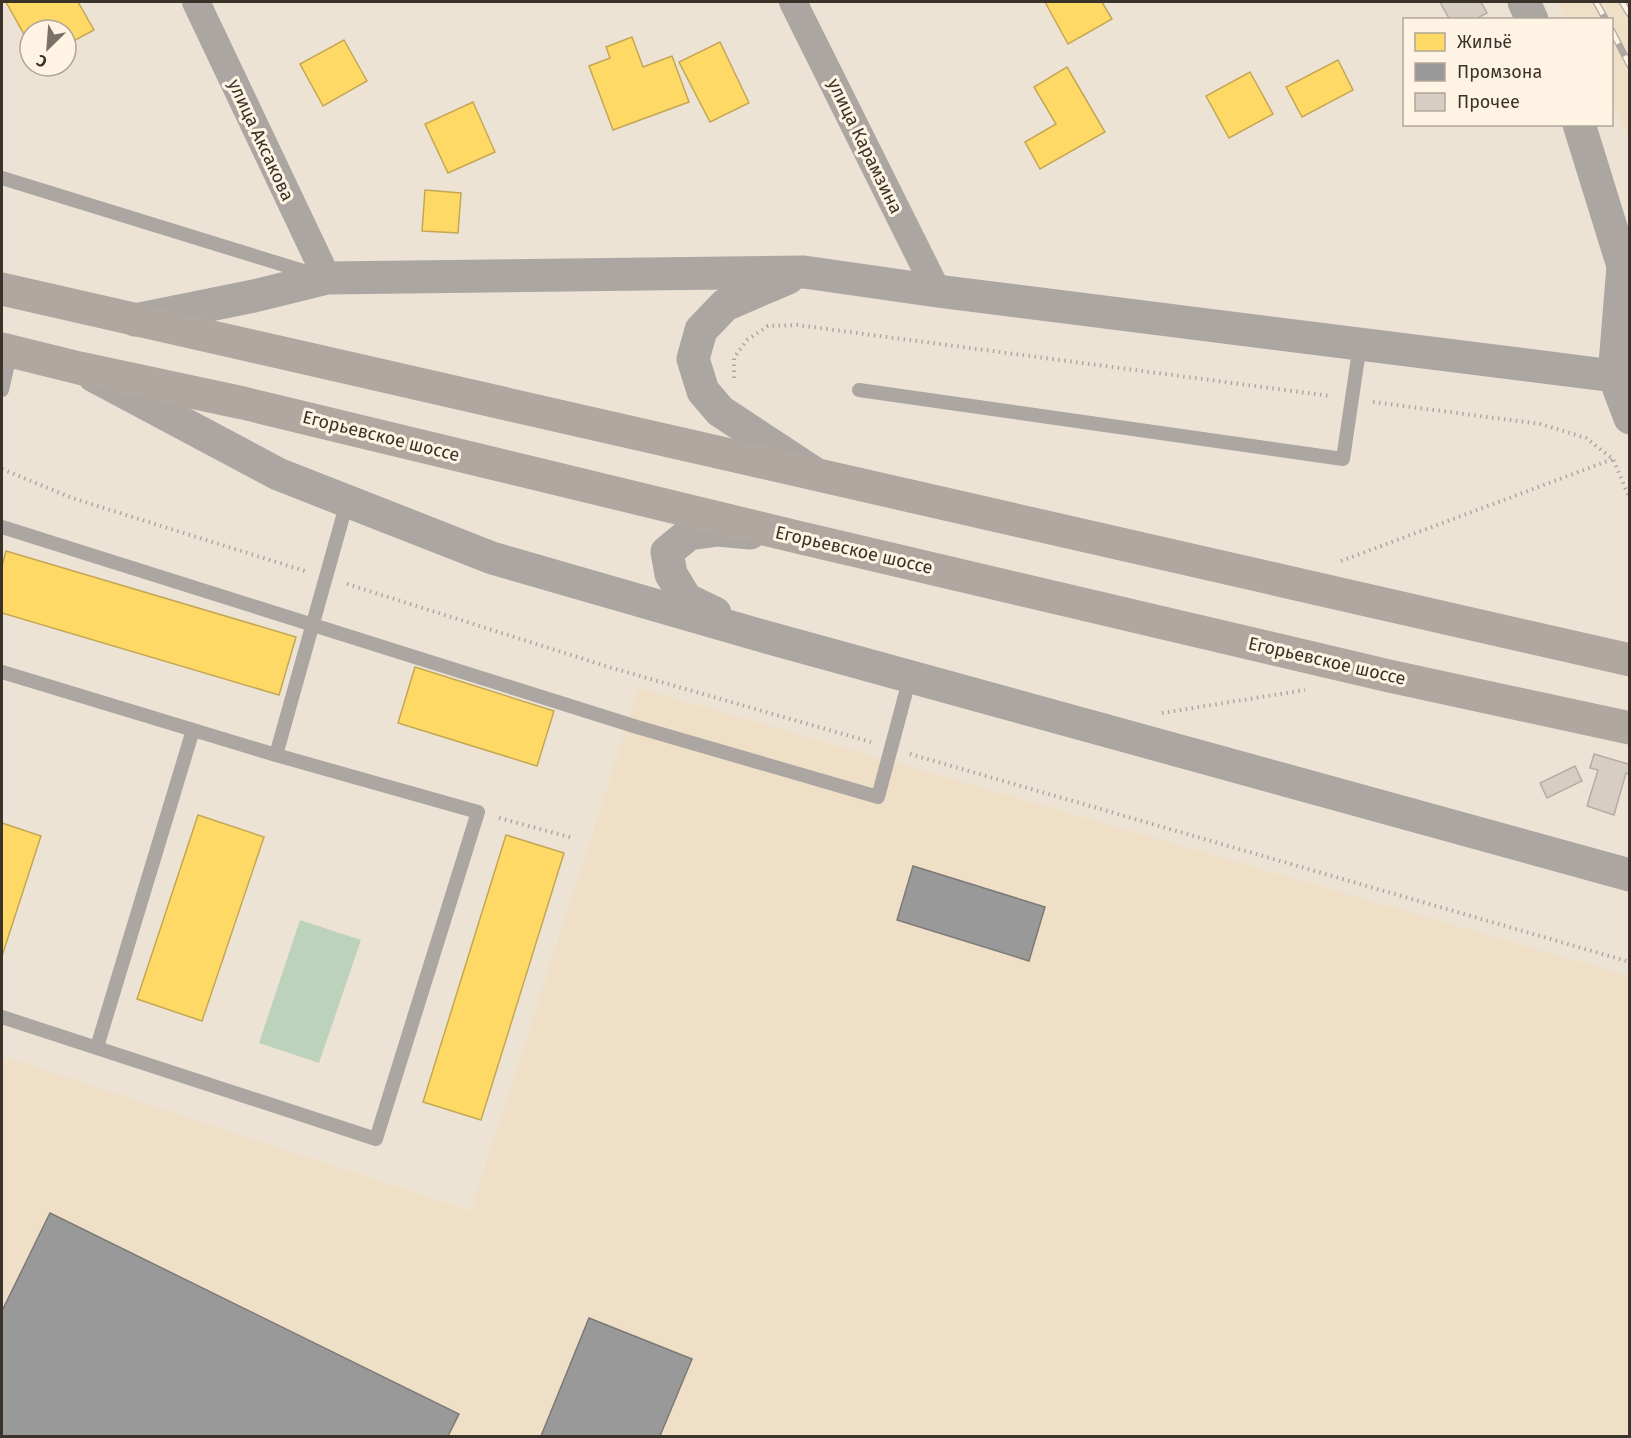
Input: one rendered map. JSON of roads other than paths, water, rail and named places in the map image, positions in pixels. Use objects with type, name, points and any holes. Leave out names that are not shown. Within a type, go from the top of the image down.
[{"type":"main road","points":[[2,289],[1629,660]]},
{"type":"main road","name":"Егорьевское шоссе","points":[[6,350],[243,403],[793,536],[1389,676],[1629,728]]},
{"type":"street","name":"улица Аксакова","points":[[196,2],[327,278]]},
{"type":"street","name":"улица Карамзина","points":[[793,2],[937,291]]},
{"type":"street","points":[[1524,2],[1532,18]]},
{"type":"street","points":[[1580,126],[1623,266],[1614,376],[1629,418]]},
{"type":"street","points":[[804,272],[725,305],[701,330],[693,359],[704,391],[720,411],[816,474]]},
{"type":"street","points":[[135,320],[254,296],[327,278],[804,272],[937,291],[1614,376]]},
{"type":"street","points":[[79,368],[278,474],[492,558],[759,635],[1629,875]]},
{"type":"street","points":[[759,635],[686,599],[671,574],[667,552],[689,534],[718,530],[793,536]]},
{"type":"lane","points":[[2,178],[327,278]]},
{"type":"lane","points":[[859,390],[1343,459],[1360,344]]},
{"type":"lane","points":[[2,390],[6,350]]},
{"type":"lane","points":[[276,755],[347,502]]},
{"type":"lane","points":[[2,527],[637,727],[878,797],[910,677]]},
{"type":"lane","points":[[2,672],[276,755],[478,812],[376,1138],[2,1017]]},
{"type":"lane","points":[[97,1047],[193,730]]},
{"type":"railway","points":[[1596,2],[1605,18]]},
{"type":"railway","points":[[1622,2],[1630,15]]},
{"type":"railway","points":[[1613,33],[1630,66]]}]
